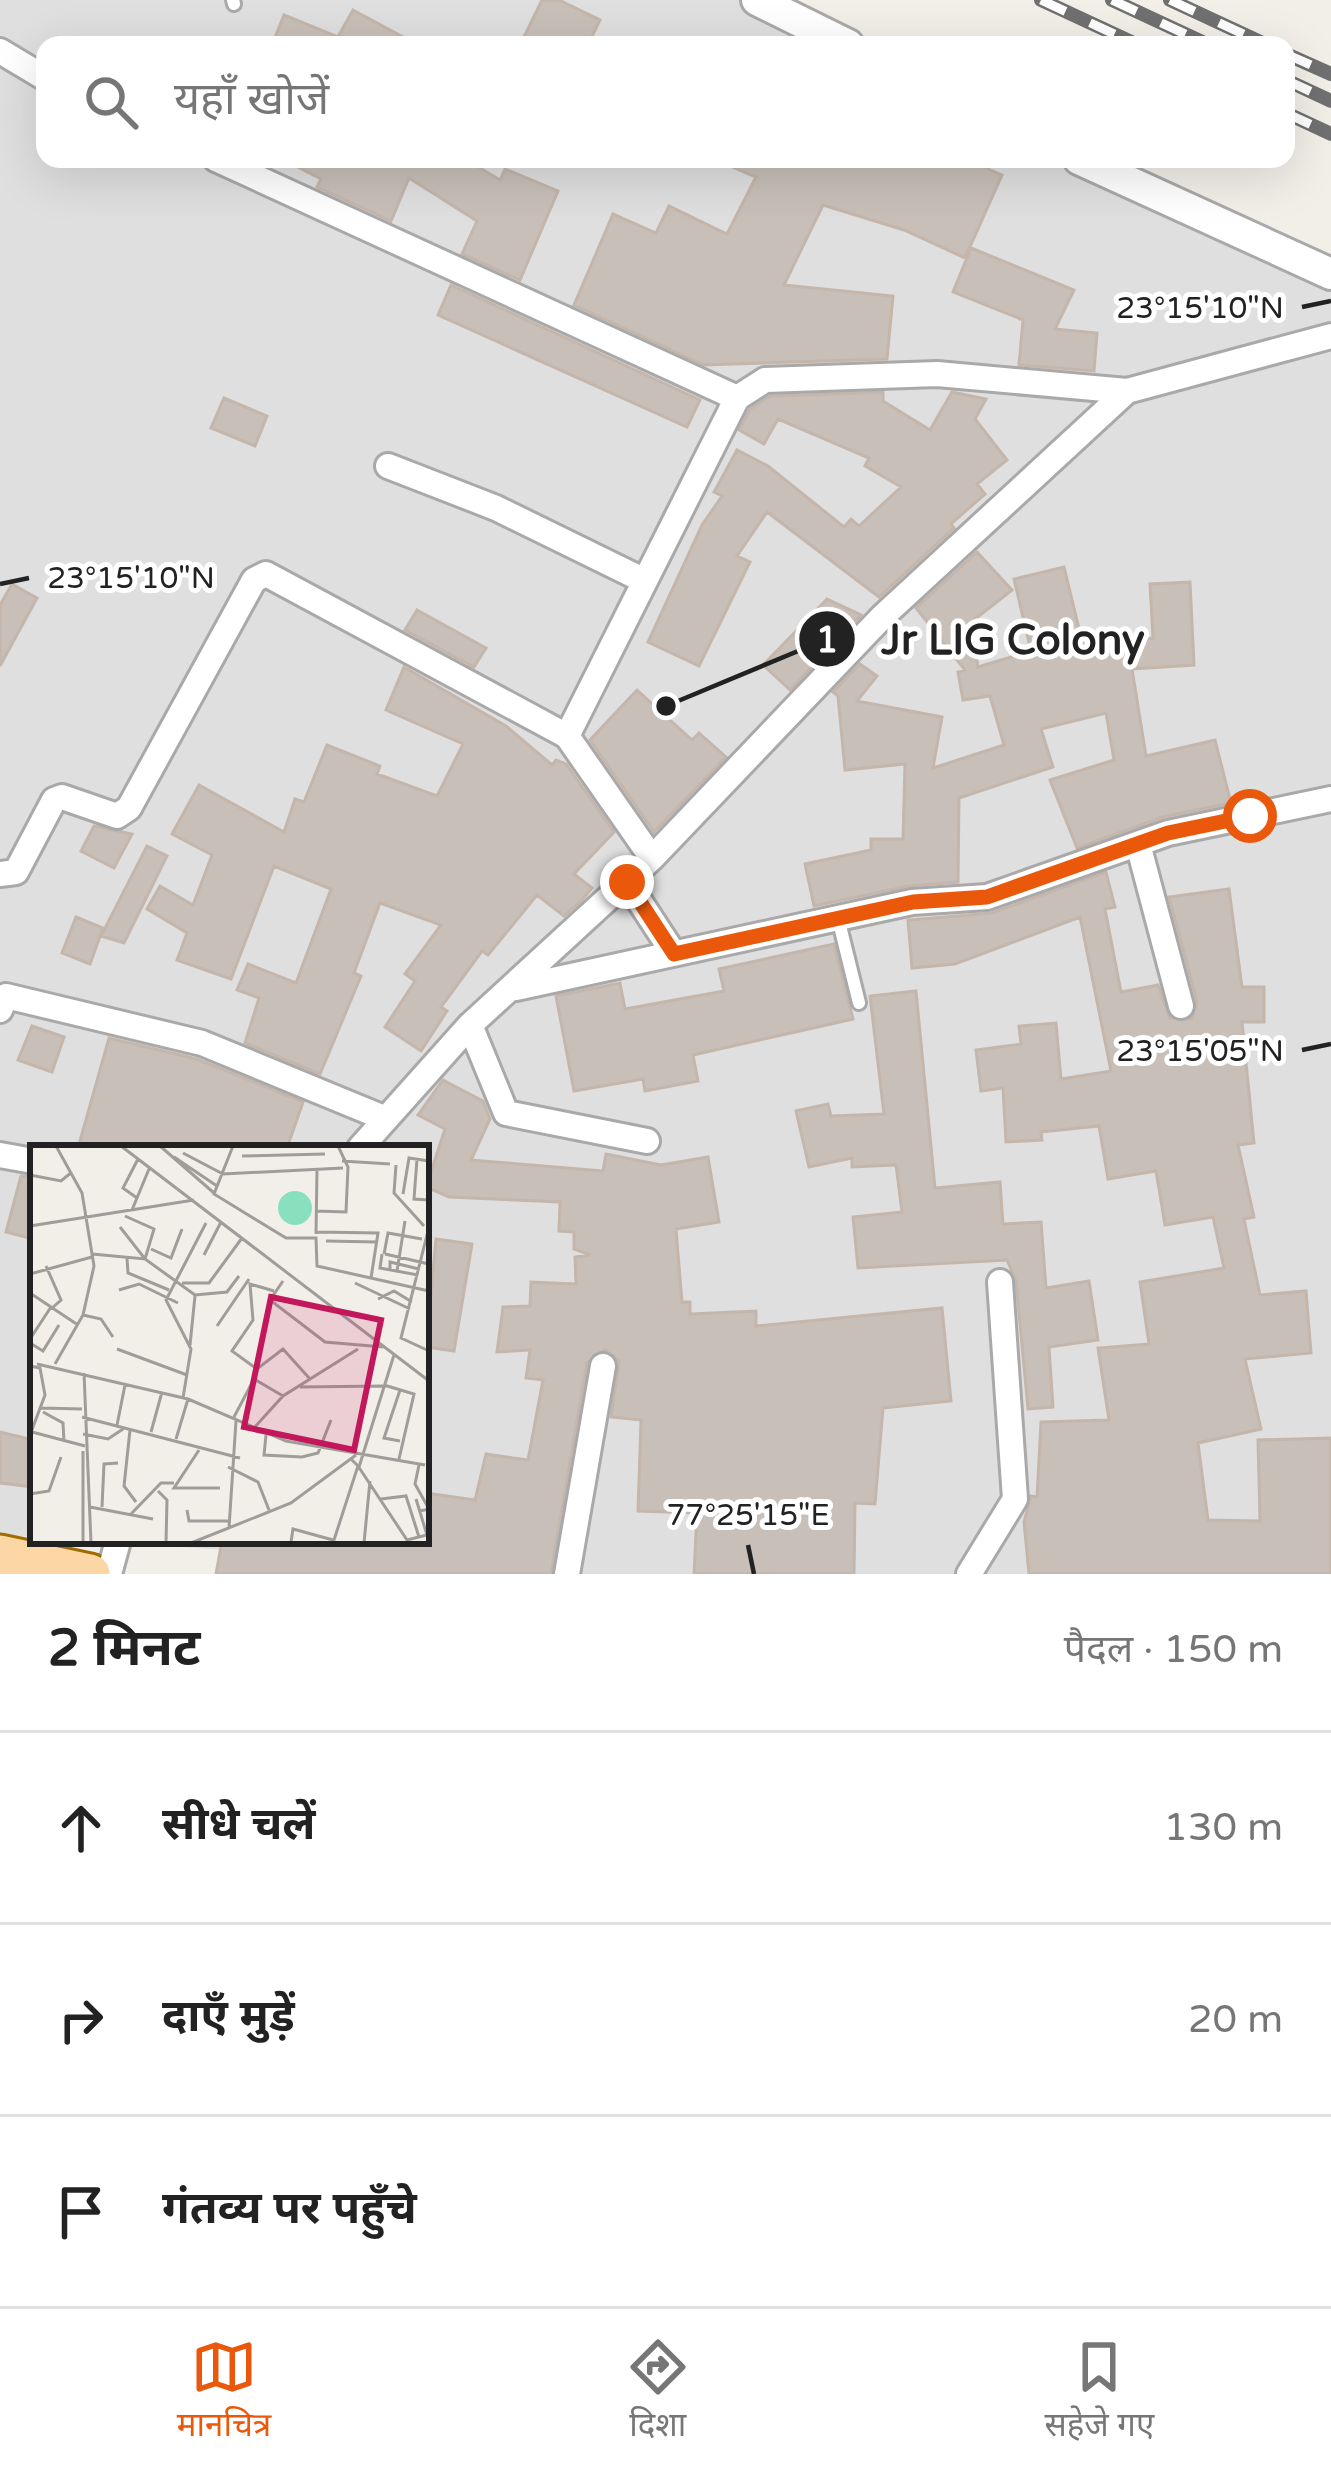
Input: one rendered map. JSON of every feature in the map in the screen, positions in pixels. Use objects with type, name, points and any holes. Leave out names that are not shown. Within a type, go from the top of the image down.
[{"type":"main road","points":[[0,1555],[89,1574]]},
{"type":"street","points":[[757,0],[830,36]]},
{"type":"street","points":[[0,51],[36,73]]},
{"type":"street","points":[[236,168],[737,398]]},
{"type":"street","points":[[1099,168],[1331,274]]},
{"type":"street","points":[[567,736],[737,398],[765,380],[937,374],[1126,391],[1331,336]]},
{"type":"street","points":[[362,1145],[470,1025],[652,858],[882,617],[1126,391]]},
{"type":"street","points":[[388,466],[496,508],[643,580]]},
{"type":"street","points":[[0,874],[16,872],[54,800],[62,797],[117,816],[129,808],[254,580],[266,574],[567,736],[652,858]]},
{"type":"street","points":[[513,988],[913,902],[987,897],[1138,844],[1331,800]]},
{"type":"street","points":[[1138,844],[1181,1006]]},
{"type":"street","points":[[627,882],[674,954]]},
{"type":"street","points":[[0,1010],[6,996],[202,1043],[384,1118]]},
{"type":"street","points":[[470,1025],[506,1113],[647,1142]]},
{"type":"street","points":[[0,1155],[30,1160]]},
{"type":"street","points":[[969,1574],[1015,1499],[1000,1282]]},
{"type":"street","points":[[567,1574],[603,1366]]},
{"type":"street","points":[[109,1574],[117,1544]]},
{"type":"lane","points":[[838,918],[859,1003]]},
{"type":"shaded area","points":[[0,0],[779,0],[854,36],[36,36],[36,168],[1131,168],[1331,263],[1331,1574],[572,1574],[137,1544],[429,1544],[429,1145],[30,1145],[30,1537],[0,1535]]},
{"type":"building","points":[[542,0],[559,0],[600,20],[592,36],[524,36]]},
{"type":"building","points":[[353,10],[401,36],[341,36]]},
{"type":"building","points":[[284,15],[335,36],[276,36]]},
{"type":"building","points":[[300,168],[480,168],[500,180],[505,169],[558,191],[520,280],[462,254],[477,221],[409,178],[391,221],[317,187],[321,179]]},
{"type":"building","points":[[735,168],[986,168],[1002,175],[965,258],[904,230],[823,205],[784,285],[893,296],[887,359],[704,365],[574,305],[613,214],[656,233],[669,206],[727,234],[756,177]]},
{"type":"building","points":[[971,248],[1074,290],[1055,329],[1097,333],[1094,371],[1019,365],[1023,320],[953,292]]},
{"type":"building","points":[[451,285],[700,400],[687,427],[438,315]]},
{"type":"building","points":[[883,392],[883,401],[930,430],[952,392],[986,399],[975,419],[1007,460],[977,484],[985,494],[951,524],[954,528],[879,597],[767,512],[737,556],[750,562],[699,666],[648,642],[702,525],[722,496],[714,492],[737,450],[768,466],[844,527],[851,519],[859,526],[901,487],[865,466],[869,458],[778,419],[764,444],[739,430],[750,409],[770,396]]},
{"type":"building","points":[[224,398],[267,416],[255,446],[211,428]]},
{"type":"building","points":[[977,552],[1012,590],[970,623],[978,667],[1031,651],[1014,579],[1064,567],[1084,649],[1153,638],[1150,584],[1190,582],[1194,665],[1132,669],[1146,756],[1215,740],[1231,803],[1163,817],[1077,848],[1050,780],[1114,760],[1106,713],[1041,729],[1053,767],[959,798],[958,882],[909,886],[814,906],[805,864],[871,850],[871,839],[903,839],[905,764],[845,770],[838,696],[833,692],[860,664],[877,676],[857,701],[942,717],[933,768],[1004,745],[990,696],[963,700],[958,672],[965,670],[916,608]]},
{"type":"building","points":[[12,584],[37,598],[0,666],[0,605]]},
{"type":"building","points":[[827,599],[861,615],[790,690],[763,665]]},
{"type":"building","points":[[417,610],[486,648],[474,667],[405,630]]},
{"type":"building","points":[[404,667],[506,726],[552,765],[556,760],[566,764],[614,832],[574,874],[592,888],[582,900],[564,916],[537,895],[488,955],[482,951],[441,1007],[447,1011],[421,1051],[385,1027],[415,981],[405,974],[441,925],[380,903],[354,973],[361,976],[320,1074],[245,1043],[259,998],[237,990],[248,964],[296,983],[331,889],[274,866],[231,979],[177,960],[187,933],[147,909],[160,886],[193,905],[212,855],[172,834],[199,785],[284,832],[295,799],[304,802],[327,745],[380,766],[377,774],[437,796],[463,744],[386,710]]},
{"type":"building","points":[[637,690],[692,740],[699,733],[726,757],[654,832],[590,740]]},
{"type":"building","points":[[94,826],[132,834],[114,868],[81,851]]},
{"type":"building","points":[[147,846],[167,856],[124,943],[101,936]]},
{"type":"building","points":[[1106,872],[1115,907],[1105,909],[1121,992],[1158,985],[1170,1018],[1192,1018],[1197,1002],[1169,897],[1229,889],[1242,987],[1264,987],[1264,1022],[1242,1022],[1254,1143],[1238,1145],[1254,1217],[1244,1219],[1260,1295],[1306,1291],[1311,1353],[1245,1359],[1261,1429],[1198,1443],[1208,1520],[1260,1521],[1258,1440],[1331,1438],[1331,1574],[1029,1574],[1024,1522],[1031,1496],[1037,1497],[1041,1422],[1109,1420],[1098,1348],[1149,1344],[1140,1282],[1224,1268],[1213,1217],[1165,1225],[1156,1171],[1108,1179],[1099,1126],[1041,1132],[1042,1140],[1006,1142],[1003,1088],[981,1091],[976,1050],[1021,1044],[1019,1026],[1056,1023],[1061,1079],[1111,1071],[1080,917],[955,964],[912,968],[908,920],[992,913]]},
{"type":"building","points":[[76,917],[103,928],[90,964],[62,953]]},
{"type":"building","points":[[834,944],[853,1019],[693,1055],[698,1081],[645,1091],[643,1079],[574,1091],[556,996],[620,983],[625,1009],[724,991],[719,969]]},
{"type":"building","points":[[916,991],[935,1188],[1000,1182],[1003,1224],[1041,1222],[1046,1288],[1089,1281],[1098,1340],[1049,1347],[1053,1407],[1028,1409],[1016,1281],[1007,1260],[858,1268],[853,1217],[902,1212],[896,1165],[852,1167],[852,1158],[809,1167],[796,1111],[828,1104],[831,1116],[884,1114],[870,996]]},
{"type":"building","points":[[32,1026],[64,1037],[52,1072],[18,1060]]},
{"type":"building","points":[[109,1038],[197,1059],[303,1102],[288,1145],[79,1145]]},
{"type":"building","points":[[443,1080],[483,1101],[490,1119],[471,1160],[603,1171],[606,1154],[661,1165],[708,1157],[719,1222],[676,1229],[682,1302],[690,1302],[690,1314],[756,1311],[756,1326],[942,1308],[951,1401],[883,1408],[875,1504],[855,1503],[854,1574],[694,1574],[697,1513],[638,1511],[641,1420],[611,1417],[619,1361],[605,1350],[587,1363],[551,1574],[216,1574],[221,1544],[429,1544],[429,1493],[475,1500],[486,1454],[528,1460],[543,1380],[526,1378],[530,1350],[497,1352],[503,1307],[530,1306],[531,1282],[576,1284],[575,1257],[590,1255],[574,1249],[574,1232],[559,1231],[560,1202],[449,1197],[429,1188],[445,1129],[418,1115]]},
{"type":"building","points":[[21,1176],[30,1177],[30,1238],[6,1232]]},
{"type":"building","points":[[436,1239],[472,1244],[454,1351],[429,1347]]},
{"type":"building","points":[[0,1432],[30,1439],[30,1487],[0,1483]]},
{"type":"railway","points":[[1041,0],[1119,36]]},
{"type":"railway","points":[[1112,0],[1190,36]]},
{"type":"railway","points":[[1170,0],[1248,36]]},
{"type":"railway","points":[[1295,58],[1331,74]]},
{"type":"railway","points":[[1295,84],[1331,101]]},
{"type":"railway","points":[[1295,117],[1331,134]]},
{"type":"place","name":"Jr LIG Colony","points":[[666,706]]},
{"type":"route","points":[[627,882],[674,954],[913,902],[987,897],[1168,833],[1250,816]]}]
